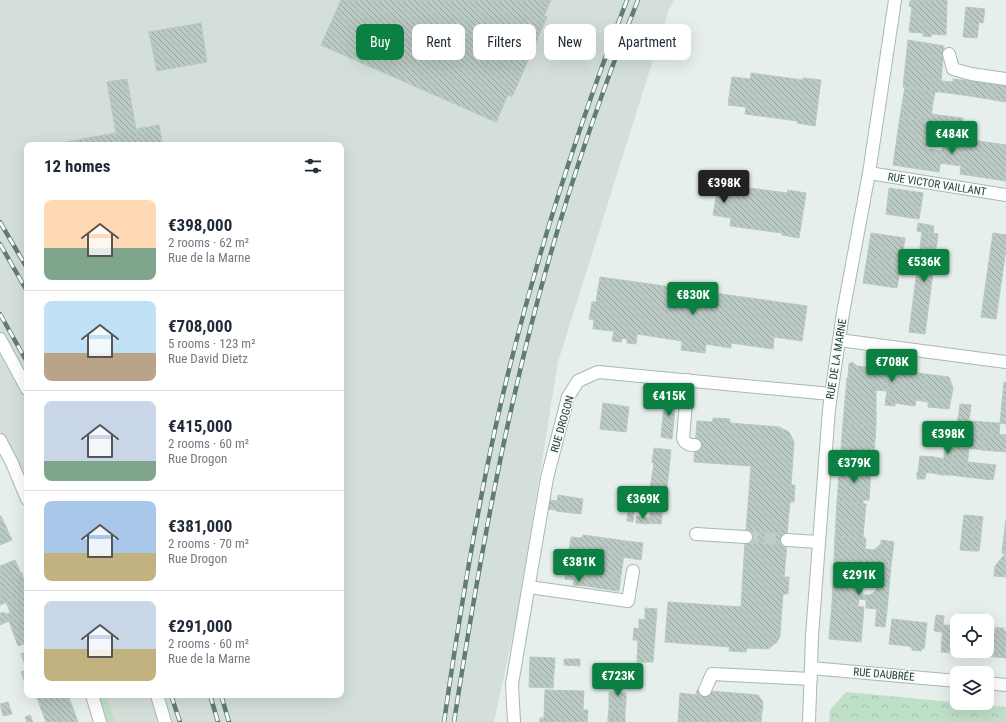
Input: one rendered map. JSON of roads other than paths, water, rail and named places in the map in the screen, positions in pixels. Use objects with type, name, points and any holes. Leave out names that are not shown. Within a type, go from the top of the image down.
[{"type":"street","name":"RUE DE LA MARNE","points":[[809,722],[818,542],[831,394],[839,340],[869,173],[895,0]]},
{"type":"street","points":[[950,54],[954,69],[971,74],[1006,79]]},
{"type":"street","name":"RUE VICTOR VAILLANT","points":[[869,173],[1006,195]]},
{"type":"street","points":[[0,339],[24,383]]},
{"type":"street","points":[[839,340],[1006,362]]},
{"type":"street","name":"RUE DROGON","points":[[514,722],[512,684],[547,478],[568,397],[578,381],[598,372],[831,394]]},
{"type":"street","points":[[688,380],[683,438],[684,442],[689,445],[695,445]]},
{"type":"street","points":[[0,440],[12,463],[24,492]]},
{"type":"street","points":[[696,534],[746,537]]},
{"type":"street","points":[[787,540],[818,542]]},
{"type":"street","points":[[529,587],[628,601],[633,571]]},
{"type":"street","name":"RUE DAUBRÉE","points":[[705,690],[712,674],[811,673],[950,681]]},
{"type":"street","points":[[994,684],[1006,685]]},
{"type":"street","points":[[93,698],[100,722]]},
{"type":"street","points":[[158,698],[165,722]]},
{"type":"tunnel","points":[[746,537],[787,540]]},
{"type":"railway","points":[[444,722],[463,597],[478,514],[516,340],[559,193],[627,0]]},
{"type":"railway","points":[[454,722],[489,519],[505,438],[526,346],[553,246],[584,146],[638,0]]},
{"type":"railway","points":[[0,222],[24,263]]},
{"type":"railway","points":[[0,244],[24,286]]},
{"type":"railway","points":[[0,314],[24,357]]},
{"type":"railway","points":[[172,698],[180,722]]},
{"type":"railway","points":[[211,698],[218,722]]},
{"type":"railway","points":[[222,698],[229,722]]}]
